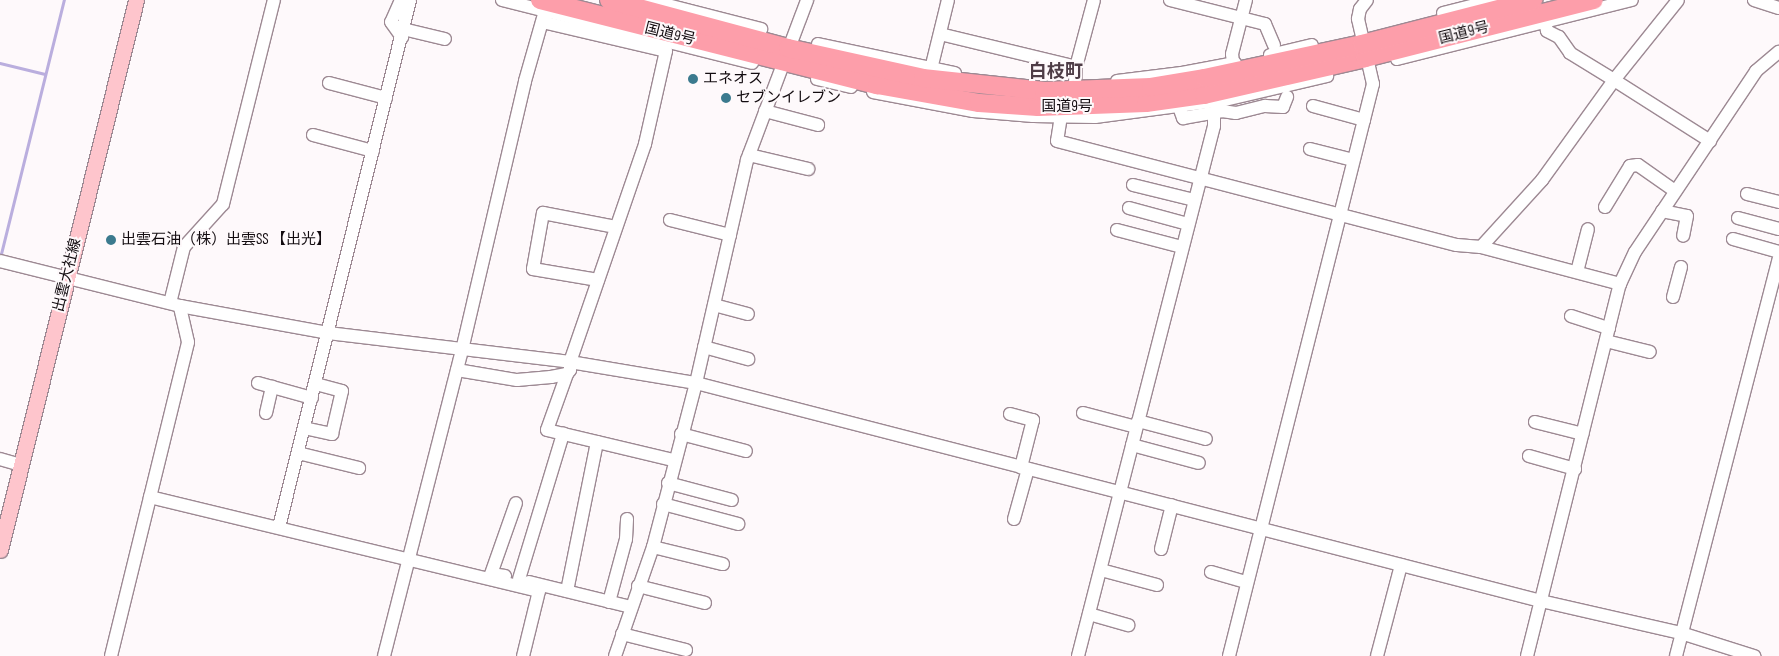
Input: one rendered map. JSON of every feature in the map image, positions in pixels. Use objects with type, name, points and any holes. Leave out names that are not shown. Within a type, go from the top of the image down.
[{"type":"highway","name":"国道9号","points":[[609,0],[687,15],[785,55],[882,91],[979,103],[1092,107],[1204,95],[1335,71],[1364,51],[1449,15],[1532,0]]},
{"type":"highway","name":"国道9号","points":[[542,11],[611,23],[724,52],[851,57],[923,78],[1008,88],[1096,91],[1176,79],[1266,61],[1364,51],[1478,34],[1599,3]]},
{"type":"main road","name":"出雲大社線","points":[[0,550],[136,0]]},
{"type":"street","points":[[111,656],[188,342],[175,305],[184,247],[223,204],[274,0]]},
{"type":"street","points":[[401,0],[391,22],[403,33],[445,39]]},
{"type":"street","points":[[279,527],[410,0]]},
{"type":"street","points":[[502,0],[666,51],[645,144],[547,430],[673,460]]},
{"type":"street","points":[[648,0],[687,15],[761,29]]},
{"type":"street","points":[[615,656],[652,546],[673,460],[696,383],[749,155],[807,0]]},
{"type":"street","points":[[931,69],[948,0]]},
{"type":"street","points":[[1075,82],[1076,68],[1094,0]]},
{"type":"street","points":[[1170,0],[1265,24],[1270,28],[1274,45]]},
{"type":"street","points":[[1233,63],[1232,54],[1246,0]]},
{"type":"street","points":[[1229,656],[1339,212],[1373,84],[1358,19],[1360,9],[1367,0]]},
{"type":"street","points":[[1449,15],[1495,0]]},
{"type":"street","points":[[1397,59],[1478,34],[1545,22],[1599,3],[1632,0]]},
{"type":"street","points":[[1481,247],[1542,180],[1614,80],[1678,0]]},
{"type":"street","points":[[1754,0],[1779,8]]},
{"type":"street","points":[[384,656],[462,350],[542,11]]},
{"type":"street","points":[[1545,22],[1547,31],[1559,37],[1570,53],[1710,141]]},
{"type":"street","points":[[940,34],[1076,68]]},
{"type":"street","points":[[818,44],[851,57],[931,69],[1024,81],[1075,82],[1176,79],[1233,63],[1266,61],[1312,45]]},
{"type":"street","points":[[724,52],[752,62]]},
{"type":"street","points":[[1527,656],[1620,284],[1635,252],[1756,71],[1779,52]]},
{"type":"street","points":[[817,79],[972,111],[1095,116],[1180,107],[1335,71]]},
{"type":"street","points":[[1008,88],[1024,81]]},
{"type":"street","points":[[329,84],[386,98]]},
{"type":"street","points":[[1180,107],[1183,118],[1214,113],[1236,113],[1265,106],[1283,107],[1288,97]]},
{"type":"street","points":[[1313,106],[1364,120]]},
{"type":"street","points":[[765,111],[818,125]]},
{"type":"street","points":[[1078,656],[1214,126],[1214,113]]},
{"type":"street","points":[[1061,116],[1057,140],[1339,212],[1457,245],[1481,247],[1620,284]]},
{"type":"street","points":[[313,135],[373,151]]},
{"type":"street","points":[[1310,148],[1353,160]]},
{"type":"street","points":[[749,155],[808,169]]},
{"type":"street","points":[[1605,207],[1630,166],[1638,165],[1675,191]]},
{"type":"street","points":[[1133,185],[1194,200]]},
{"type":"street","points":[[1747,194],[1779,202]]},
{"type":"street","points":[[1129,208],[1188,224]]},
{"type":"street","points":[[1662,210],[1687,216],[1683,236]]},
{"type":"street","points":[[598,280],[533,269],[543,213],[616,227]]},
{"type":"street","points":[[1738,218],[1779,229]]},
{"type":"street","points":[[670,220],[730,235]]},
{"type":"street","points":[[1577,272],[1588,229]]},
{"type":"street","points":[[1117,230],[1182,247]]},
{"type":"street","points":[[1733,239],[1779,252]]},
{"type":"street","points":[[1676,656],[1779,258]]},
{"type":"street","points":[[0,262],[175,305],[328,333],[462,350],[568,368],[696,383],[1400,565],[1542,601],[1681,633],[1754,656]]},
{"type":"street","points":[[1673,297],[1680,268]]},
{"type":"street","points":[[714,306],[748,314]]},
{"type":"street","points":[[1571,316],[1609,328]]},
{"type":"street","points":[[1606,340],[1650,352]]},
{"type":"street","points":[[704,347],[748,359]]},
{"type":"street","points":[[457,370],[517,380],[568,368]]},
{"type":"street","points":[[258,383],[312,398]]},
{"type":"street","points":[[304,428],[332,434],[342,391],[315,384]]},
{"type":"street","points":[[266,413],[272,387]]},
{"type":"street","points":[[1083,413],[1206,438]]},
{"type":"street","points":[[1010,414],[1033,420],[1014,519]]},
{"type":"street","points":[[1535,422],[1583,434]]},
{"type":"street","points":[[519,579],[563,434]]},
{"type":"street","points":[[681,434],[746,451]]},
{"type":"street","points":[[568,591],[596,442]]},
{"type":"street","points":[[1132,445],[1199,462]]},
{"type":"street","points":[[298,453],[359,468]]},
{"type":"street","points":[[1529,456],[1575,469]]},
{"type":"street","points":[[0,458],[21,465]]},
{"type":"street","points":[[668,483],[732,500]]},
{"type":"street","points":[[150,497],[408,559],[492,577],[539,591],[523,656]]},
{"type":"street","points":[[492,577],[516,503]]},
{"type":"street","points":[[663,504],[738,524]]},
{"type":"street","points":[[1161,549],[1172,505]]},
{"type":"street","points":[[609,602],[626,539],[627,518]]},
{"type":"street","points":[[652,546],[723,564]]},
{"type":"street","points":[[1377,656],[1400,565]]},
{"type":"street","points":[[1101,570],[1157,586]]},
{"type":"street","points":[[1211,572],[1247,582]]},
{"type":"street","points":[[492,577],[519,579],[631,607]]},
{"type":"street","points":[[638,586],[705,603]]},
{"type":"street","points":[[1089,614],[1128,625]]},
{"type":"street","points":[[622,634],[686,650]]},
{"type":"waterway","points":[[0,258],[64,0]]},
{"type":"waterway","points":[[0,63],[45,74]]},
{"type":"place","name":"エネオス","points":[[693,79]]},
{"type":"place","name":"セブンイレブン","points":[[726,98]]},
{"type":"place","name":"出雲石油（株）出雲SS 【出光】","points":[[111,240]]},
{"type":"district","name":"白枝町","points":[[1056,72]]}]
